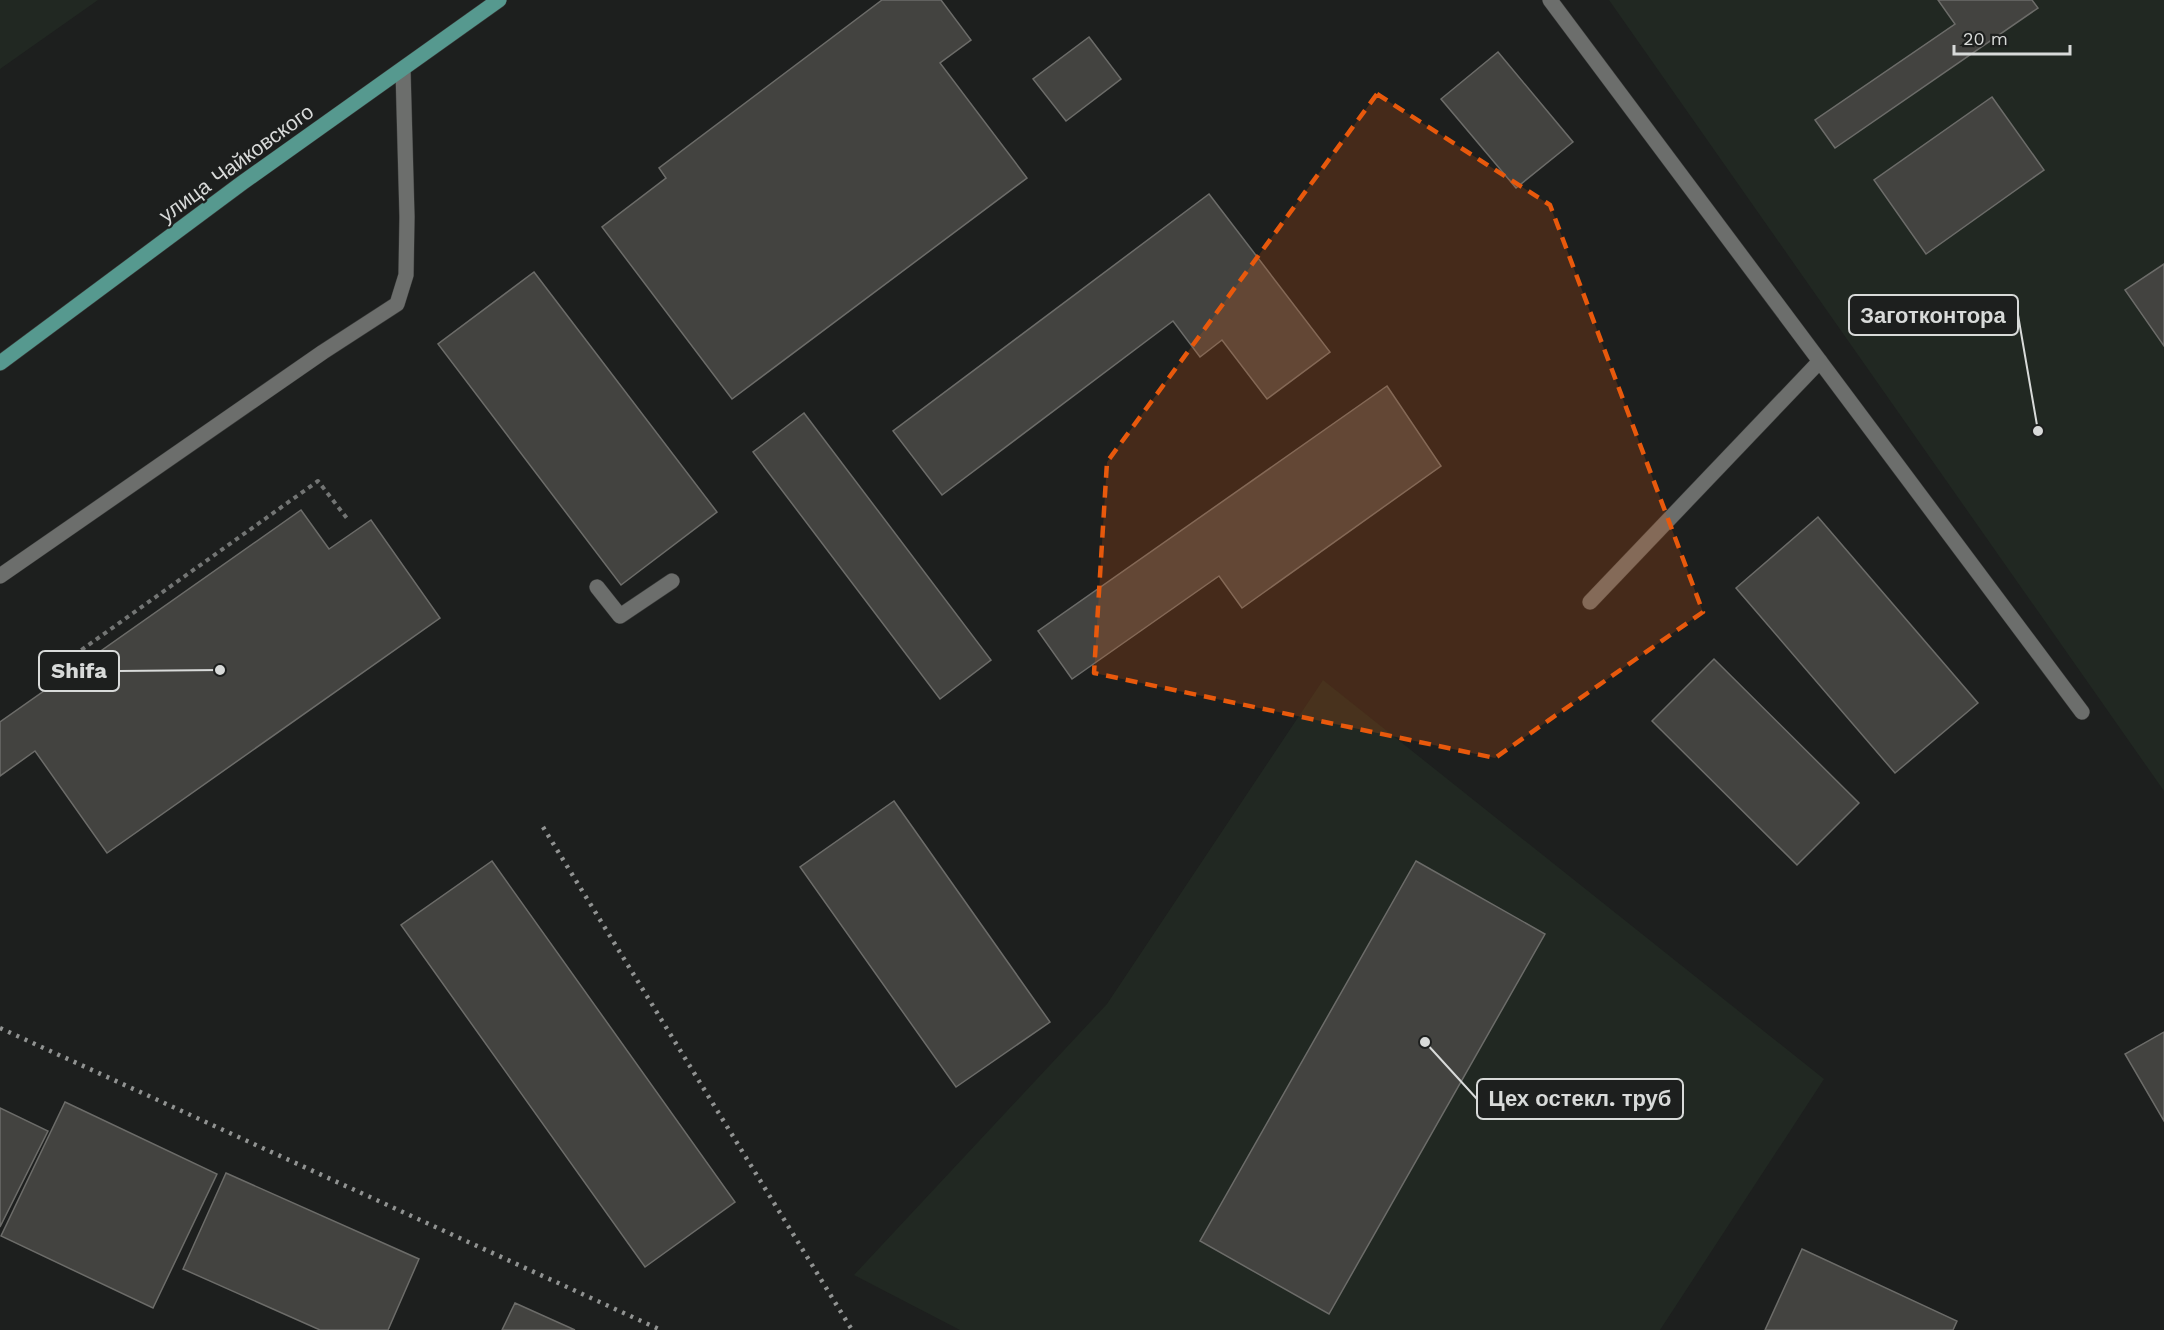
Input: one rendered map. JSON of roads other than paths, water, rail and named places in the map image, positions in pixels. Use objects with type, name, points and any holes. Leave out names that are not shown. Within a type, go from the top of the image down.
[{"type":"main road","name":"улица Чайковского","points":[[0,363],[242,183],[499,0]]},
{"type":"lane","points":[[1550,0],[2082,712]]},
{"type":"lane","points":[[0,576],[323,352],[397,304],[405,275],[407,217],[402,70]]},
{"type":"lane","points":[[1590,602],[1820,361]]},
{"type":"lane","points":[[597,586],[620,616],[672,581]]},
{"type":"railway","points":[[543,827],[852,1330]]},
{"type":"railway","points":[[0,1028],[661,1330]]},
{"type":"place","name":"Заготконтора","points":[[2038,431]]},
{"type":"place","name":"Shifa","points":[[220,670]]},
{"type":"place","name":"Цех остекл. труб","points":[[1425,1042]]}]
